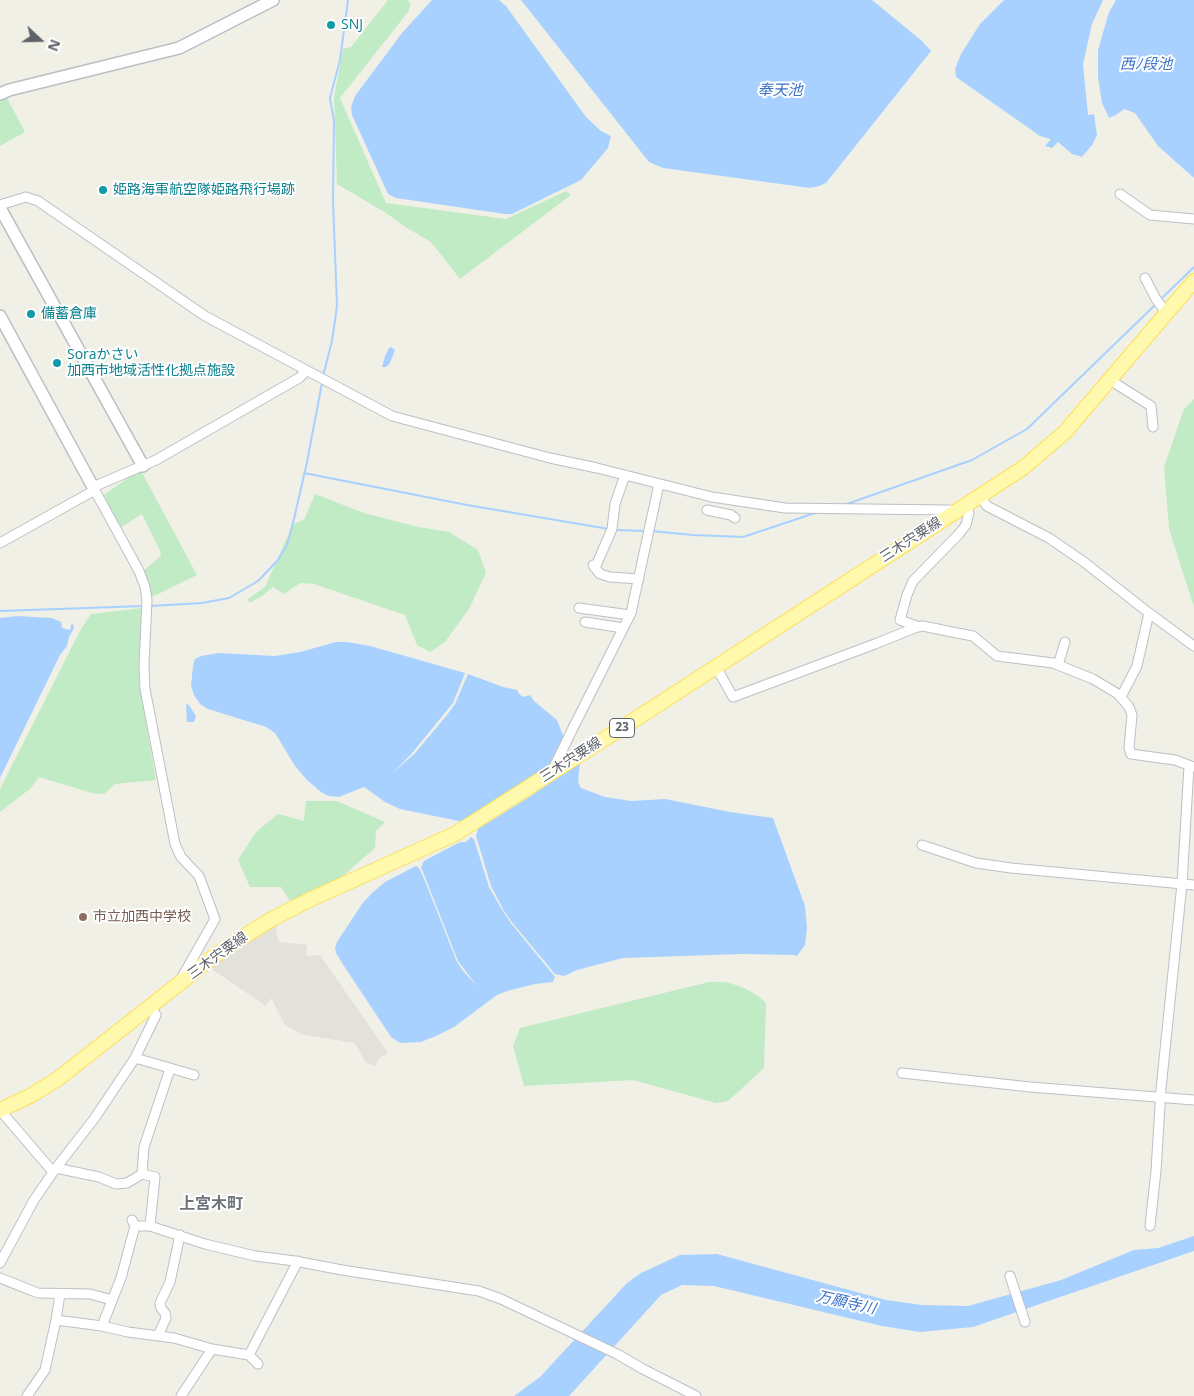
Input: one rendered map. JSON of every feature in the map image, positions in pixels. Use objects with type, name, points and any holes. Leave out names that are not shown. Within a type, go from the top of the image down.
[{"type":"main road","name":"三木宍粟線","points":[[0,1110],[30,1096],[59,1078],[213,957],[272,919],[308,900],[455,834],[1023,468],[1064,432],[1194,281]]},
{"type":"street","points":[[0,94],[179,48],[273,0]]},
{"type":"street","points":[[1120,194],[1150,214],[1194,219]]},
{"type":"street","points":[[142,466],[0,207],[26,197],[38,201],[205,316],[392,416],[542,456],[712,497],[785,508],[949,510],[953,514]]},
{"type":"street","points":[[1145,278],[1156,299],[1167,314]]},
{"type":"street","points":[[0,316],[146,587],[145,689],[175,844],[181,857],[199,876],[215,919],[181,978],[181,983]]},
{"type":"street","points":[[0,542],[94,488],[156,460],[261,400],[298,378],[306,371]]},
{"type":"street","points":[[1110,380],[1151,406],[1153,410],[1152,427]]},
{"type":"street","points":[[625,475],[615,504],[612,529],[594,566],[600,574],[639,580]]},
{"type":"street","points":[[555,771],[555,765],[630,615],[659,484]]},
{"type":"street","points":[[980,496],[988,506],[1049,538],[1086,563],[1194,646]]},
{"type":"street","points":[[712,497],[706,513],[733,517],[735,500]]},
{"type":"street","points":[[919,627],[900,620],[907,595],[914,581],[966,525],[969,513],[966,505]]},
{"type":"street","points":[[579,608],[630,615]]},
{"type":"street","points":[[1120,698],[1136,666],[1149,613]]},
{"type":"street","points":[[585,622],[624,628]]},
{"type":"street","points":[[716,667],[732,696],[919,627],[923,626],[972,636],[997,656],[1046,662],[1093,679],[1118,694],[1129,707],[1132,715],[1129,748],[1131,754],[1175,760],[1191,766],[1182,884],[1150,1226]]},
{"type":"street","points":[[1058,665],[1064,642]]},
{"type":"street","points":[[922,845],[976,863],[994,866],[1194,885]]},
{"type":"street","points":[[0,1263],[19,1226],[54,1170],[94,1118],[135,1058],[156,1015],[151,1007]]},
{"type":"street","points":[[135,1058],[194,1075]]},
{"type":"street","points":[[142,1174],[144,1147],[170,1069]]},
{"type":"street","points":[[902,1074],[1030,1087],[1194,1100]]},
{"type":"street","points":[[0,1110],[54,1170],[99,1177],[116,1184],[127,1183],[142,1174],[155,1177],[150,1226]]},
{"type":"street","points":[[102,1326],[121,1278],[134,1223],[254,1256],[298,1261],[342,1270],[479,1291],[501,1299],[611,1352],[696,1396]]},
{"type":"street","points":[[158,1336],[166,1318],[160,1303],[170,1282],[180,1236]]},
{"type":"street","points":[[249,1355],[298,1261]]},
{"type":"street","points":[[0,1278],[38,1293],[90,1294],[112,1300]]},
{"type":"street","points":[[1011,1279],[1025,1322]]},
{"type":"street","points":[[27,1396],[45,1370],[60,1294]]},
{"type":"street","points":[[56,1320],[174,1338],[249,1355],[258,1364]]},
{"type":"street","points":[[181,1396],[212,1348]]},
{"type":"shaded area","points":[[276,922],[279,942],[307,945],[306,956],[320,955],[388,1053],[379,1058],[376,1066],[366,1063],[355,1043],[304,1035],[285,1025],[271,998],[266,1006],[207,966]]},
{"type":"green space","points":[[388,0],[407,0],[411,4],[408,12],[340,98],[386,203],[506,219],[566,191],[571,195],[460,279],[431,242],[337,184],[334,97],[343,49],[351,47]]},
{"type":"green space","points":[[6,96],[25,132],[0,146],[0,98]]},
{"type":"green space","points":[[1194,399],[1194,607],[1169,529],[1164,467],[1184,409]]},
{"type":"green space","points":[[140,469],[197,575],[150,598],[142,572],[161,556],[160,551],[142,514],[120,528],[104,495]]},
{"type":"green space","points":[[315,494],[364,513],[418,527],[449,532],[478,550],[486,573],[469,609],[445,642],[430,652],[417,645],[405,615],[314,584],[300,583],[284,594],[273,587],[249,603],[248,599],[265,587],[293,524],[304,520]]},
{"type":"green space","points":[[142,608],[139,684],[156,780],[115,784],[104,794],[92,793],[39,777],[31,788],[0,812],[0,789],[81,629],[91,614]]},
{"type":"green space","points":[[306,801],[337,801],[385,822],[376,831],[375,848],[344,875],[330,884],[290,901],[281,887],[250,887],[238,860],[256,832],[278,814],[304,821]]},
{"type":"green space","points":[[709,982],[726,982],[742,987],[757,995],[766,1003],[764,1068],[728,1101],[716,1103],[633,1080],[524,1086],[513,1046],[520,1028]]},
{"type":"water","points":[[432,0],[499,0],[506,6],[586,117],[601,131],[611,136],[608,148],[581,180],[512,214],[396,198],[388,194],[352,115],[351,107],[355,96],[402,33]]},
{"type":"water","name":"奉天池","points":[[521,0],[872,0],[922,41],[931,51],[826,183],[810,188],[663,168],[649,162]]},
{"type":"water","points":[[1004,0],[1103,0],[1092,24],[1083,64],[1088,115],[1094,114],[1097,135],[1092,145],[1082,157],[1072,154],[1058,142],[1052,148],[1045,146],[1051,139],[1040,136],[956,77],[955,69],[961,54],[980,24]]},
{"type":"water","name":"西ﾉ段池","points":[[1116,0],[1194,0],[1194,178],[1158,146],[1135,113],[1124,109],[1109,118],[1102,103],[1098,77],[1098,50],[1109,12]]},
{"type":"water","points":[[391,347],[395,350],[390,363],[386,367],[382,367],[385,356]]},
{"type":"water","points":[[17,616],[52,618],[61,622],[62,628],[70,630],[72,622],[74,628],[67,646],[60,655],[0,778],[0,618]]},
{"type":"water","points":[[336,642],[370,646],[465,673],[453,703],[413,752],[393,773],[415,753],[447,715],[455,704],[468,674],[517,690],[524,697],[530,695],[534,701],[557,720],[564,738],[551,764],[464,822],[400,809],[385,802],[364,787],[339,797],[329,796],[307,780],[295,766],[275,733],[266,727],[208,709],[200,704],[194,695],[191,686],[193,666],[195,659],[201,656],[219,653],[275,656],[300,652]]},
{"type":"water","points":[[188,704],[196,716],[194,722],[187,722],[186,705]]},
{"type":"water","points":[[580,762],[578,782],[581,788],[605,797],[631,801],[665,799],[730,812],[773,818],[805,906],[807,928],[805,945],[797,956],[742,954],[623,958],[577,970],[564,976],[555,974],[504,911],[491,886],[476,836],[478,829],[531,796]]},
{"type":"water","points":[[471,837],[474,839],[489,887],[501,908],[510,922],[555,977],[553,982],[535,984],[497,995],[454,1027],[436,1036],[421,1042],[400,1043],[391,1037],[342,963],[336,953],[337,942],[362,904],[372,893],[385,882],[416,866],[419,868],[425,881],[457,962],[477,986],[458,961],[421,867],[424,861],[460,842],[466,842]]},
{"type":"water","name":"万願寺川","points":[[1194,1236],[1194,1251],[973,1327],[920,1332],[882,1326],[714,1286],[682,1285],[661,1295],[569,1396],[514,1396],[540,1377],[627,1283],[641,1273],[680,1255],[717,1254],[886,1300],[922,1305],[968,1306],[1061,1280],[1134,1250],[1158,1248]]},
{"type":"waterway","points":[[323,376],[332,341],[337,306],[333,200],[334,121],[330,98],[340,60],[348,0]]},
{"type":"waterway","points":[[1160,300],[1194,267]]},
{"type":"waterway","points":[[844,505],[972,460],[1027,429],[1155,305]]},
{"type":"waterway","points":[[150,606],[202,603],[229,598],[258,581],[278,560],[287,545],[294,519],[322,383]]},
{"type":"waterway","points":[[304,473],[467,505],[609,529]]},
{"type":"waterway","points":[[651,531],[743,537],[815,513]]},
{"type":"waterway","points":[[614,530],[647,531]]},
{"type":"waterway","points":[[0,611],[143,606]]},
{"type":"place","name":"SNJ","points":[[331,25]]},
{"type":"place","name":"姫路海軍航空隊姫路飛行場跡","points":[[103,190]]},
{"type":"place","name":"備蓄倉庫","points":[[31,314]]},
{"type":"place","name":"Soraかさい 加西市地域活性化拠点施設","points":[[57,363]]},
{"type":"place","name":"市立加西中学校","points":[[83,917]]},
{"type":"district","name":"上宮木町","points":[[211,1204]]}]
